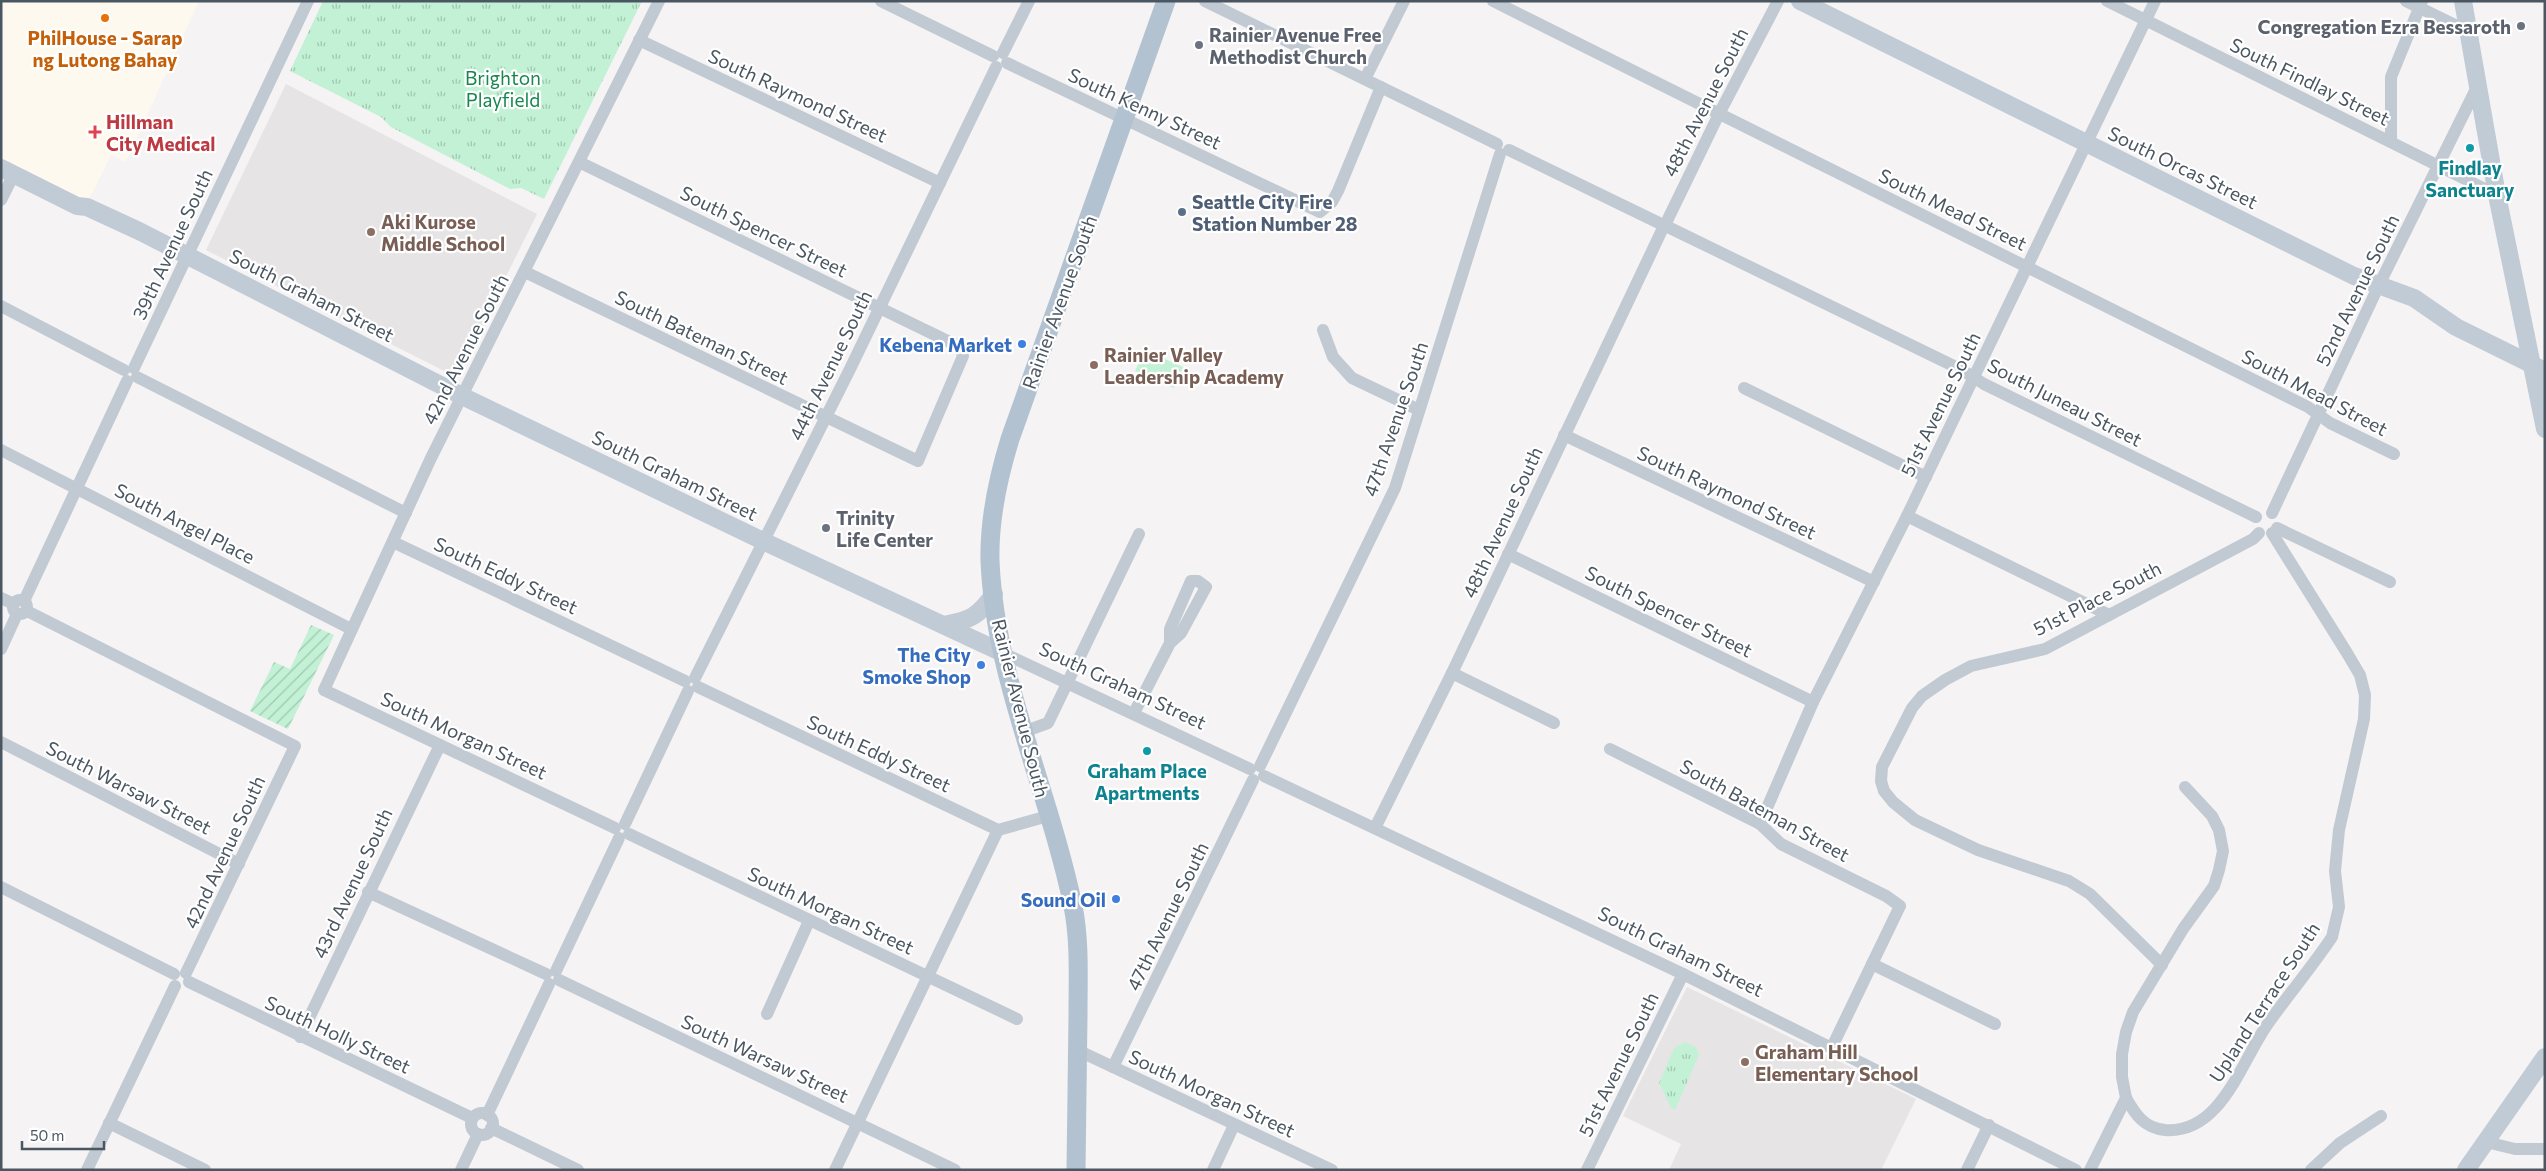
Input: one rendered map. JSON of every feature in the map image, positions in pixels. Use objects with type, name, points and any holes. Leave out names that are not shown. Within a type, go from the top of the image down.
[{"type":"main road","name":"Rainier Avenue South","points":[[1076,1170],[1076,933],[1073,907],[1023,732],[1003,653],[990,560],[991,533],[1002,464],[1166,1]]},
{"type":"street","name":"39th Avenue South","points":[[1,649],[308,1]]},
{"type":"street","name":"42nd Avenue South","points":[[324,690],[462,396],[659,1]]},
{"type":"street","name":"South Kenny Street","points":[[881,1],[1267,188],[1270,194],[1280,199],[1285,197],[1320,212],[1332,202],[1381,87]]},
{"type":"street","name":"44th Avenue South","points":[[487,1115],[692,684],[1029,1]]},
{"type":"street","name":"South Juneau Street","points":[[1205,1],[1381,87],[1502,150],[1664,225],[2256,517]]},
{"type":"street","points":[[1365,79],[1404,1]]},
{"type":"street","name":"South Mead Street","points":[[1493,1],[2308,407],[2330,423],[2394,454]]},
{"type":"street","name":"48th Avenue South","points":[[1375,828],[1452,673],[1664,225],[1778,1]]},
{"type":"street","name":"South Orcas Street","points":[[1800,1],[2354,276],[2414,298],[2456,327],[2538,368]]},
{"type":"street","name":"South Findlay Street","points":[[2107,1],[2497,195]]},
{"type":"street","name":"51st Avenue South","points":[[1760,824],[1813,702],[1907,516],[2155,1]]},
{"type":"street","points":[[2406,1],[2420,4],[2469,32]]},
{"type":"street","points":[[2463,1],[2497,195],[2538,368],[2545,429]]},
{"type":"street","points":[[2391,142],[2391,77],[2420,4]]},
{"type":"street","name":"South Raymond Street","points":[[639,40],[940,183]]},
{"type":"street","name":"52nd Avenue South","points":[[2272,513],[2379,285],[2478,85]]},
{"type":"street","name":"47th Avenue South","points":[[1113,1067],[1393,491],[1502,150]]},
{"type":"street","name":"South Graham Street","points":[[1,156],[81,197],[87,207]]},
{"type":"street","name":"South Spencer Street","points":[[579,162],[960,347],[962,356],[918,461]]},
{"type":"street","name":"South Graham Street","points":[[8,171],[77,206],[87,207],[187,256],[462,396],[763,541],[1683,974],[2076,1170]]},
{"type":"street","points":[[1,200],[8,171]]},
{"type":"street","name":"South Bateman Street","points":[[525,272],[918,461]]},
{"type":"street","points":[[1,306],[406,513]]},
{"type":"street","points":[[1323,330],[1333,357],[1352,378],[1419,410]]},
{"type":"street","points":[[1744,388],[1926,476]]},
{"type":"street","name":"South Raymond Street","points":[[1564,435],[1874,582]]},
{"type":"street","name":"South Angel Place","points":[[1,450],[351,629]]},
{"type":"street","points":[[2269,531],[2277,521],[2272,513],[2262,512],[2256,517],[2254,524],[2269,531],[2390,582]]},
{"type":"street","points":[[1907,516],[2109,615]]},
{"type":"street","name":"51st Place South","points":[[2162,965],[2092,896],[2069,880],[1978,850],[1915,820],[1893,802],[1880,781],[1882,767],[1902,725],[1922,696],[1971,666],[2045,649],[2269,531]]},
{"type":"street","name":"Upland Terrace South","points":[[2126,1098],[2135,1115],[2157,1129],[2176,1131],[2191,1126],[2207,1116],[2220,1103],[2267,1025],[2328,943],[2337,923],[2339,907],[2335,871],[2339,830],[2364,719],[2365,696],[2360,675],[2269,531]]},
{"type":"street","points":[[1023,732],[1048,723],[1139,534]]},
{"type":"street","name":"South Eddy Street","points":[[393,542],[998,830]]},
{"type":"street","name":"South Spencer Street","points":[[1508,554],[1813,702]]},
{"type":"street","points":[[944,625],[973,617],[985,607],[994,594]]},
{"type":"street","points":[[1,598],[20,607]]},
{"type":"street","name":"42nd Avenue South","points":[[20,607],[295,746],[239,864],[87,1170]]},
{"type":"street","points":[[1134,714],[1170,643]]},
{"type":"street","points":[[1452,673],[1554,723]]},
{"type":"street","name":"South Morgan Street","points":[[324,690],[1017,1019]]},
{"type":"street","name":"South Warsaw Street","points":[[1,742],[239,864]]},
{"type":"street","name":"43rd Avenue South","points":[[300,1037],[440,745]]},
{"type":"street","name":"South Bateman Street","points":[[1610,749],[1760,824],[1781,844],[1886,896],[1900,906],[1872,964]]},
{"type":"street","points":[[2090,1170],[2126,1098],[2122,1077],[2126,1032],[2133,1012],[2183,929],[2214,886],[2223,851],[2220,830],[2212,816],[2185,787]]},
{"type":"street","points":[[835,1170],[998,830],[1048,816]]},
{"type":"street","name":"South Holly Street","points":[[1,887],[181,979],[472,1118]]},
{"type":"street","name":"South Warsaw Street","points":[[368,892],[552,977],[955,1170]]},
{"type":"street","points":[[767,1014],[809,921]]},
{"type":"street","points":[[1832,1047],[1872,964],[1995,1024]]},
{"type":"street","name":"51st Avenue South","points":[[1588,1170],[1683,974]]},
{"type":"street","name":"South Morgan Street","points":[[1077,1050],[1332,1170]]},
{"type":"street","points":[[2466,1170],[2545,1057]]},
{"type":"street","points":[[479,1113],[487,1115],[491,1119],[491,1128],[485,1134],[478,1134],[471,1126],[472,1118],[479,1113]]},
{"type":"street","points":[[2311,1170],[2340,1143],[2381,1116]]},
{"type":"street","points":[[109,1123],[205,1170]]},
{"type":"street","points":[[1213,1170],[1234,1125]]},
{"type":"street","points":[[1967,1170],[1989,1125]]},
{"type":"street","points":[[491,1128],[578,1170]]},
{"type":"street","points":[[461,1170],[478,1134]]},
{"type":"street","points":[[2486,1142],[2515,1149],[2545,1149]]},
{"type":"shaded area","points":[[1,1],[199,1],[126,162],[111,155],[88,202],[1,160]]},
{"type":"shaded area","name":"Aki Kurose Middle School","points":[[286,84],[537,214],[456,377],[206,250]]},
{"type":"shaded area","name":"Graham Hill Elementary School","points":[[1687,987],[1916,1099],[1881,1170],[1669,1170],[1681,1144],[1623,1116]]},
{"type":"green space","name":"Brighton Playfield","points":[[323,1],[642,1],[544,199],[521,188],[510,189],[391,127],[381,117],[290,71]]},
{"type":"green space","points":[[1145,350],[1183,367],[1174,388],[1135,371]]},
{"type":"green space","points":[[311,625],[334,635],[288,729],[250,711],[274,662],[290,669]]},
{"type":"green space","points":[[1685,1042],[1696,1047],[1699,1055],[1675,1110],[1671,1108],[1659,1083],[1674,1048]]},
{"type":"place","name":"PhilHouse - Sarap ng Lutong Bahay","points":[[105,18]]},
{"type":"place","name":"Congregation Ezra Bessaroth","points":[[2521,26]]},
{"type":"place","name":"Rainier Avenue Free Methodist Church","points":[[1199,45]]},
{"type":"place","name":"Hillman City Medical","points":[[95,132]]},
{"type":"place","name":"Findlay Sanctuary","points":[[2470,148]]},
{"type":"place","name":"Seattle City Fire Station Number 28","points":[[1182,212]]},
{"type":"place","name":"Aki Kurose Middle School","points":[[371,232]]},
{"type":"place","name":"Kebena Market","points":[[1022,344]]},
{"type":"place","name":"Rainier Valley Leadership Academy","points":[[1094,365]]},
{"type":"place","name":"Trinity Life Center","points":[[826,528]]},
{"type":"place","name":"The City Smoke Shop","points":[[981,665]]},
{"type":"place","name":"Graham Place Apartments","points":[[1147,751]]},
{"type":"place","name":"Sound Oil","points":[[1116,899]]},
{"type":"place","name":"Graham Hill Elementary School","points":[[1745,1062]]}]
